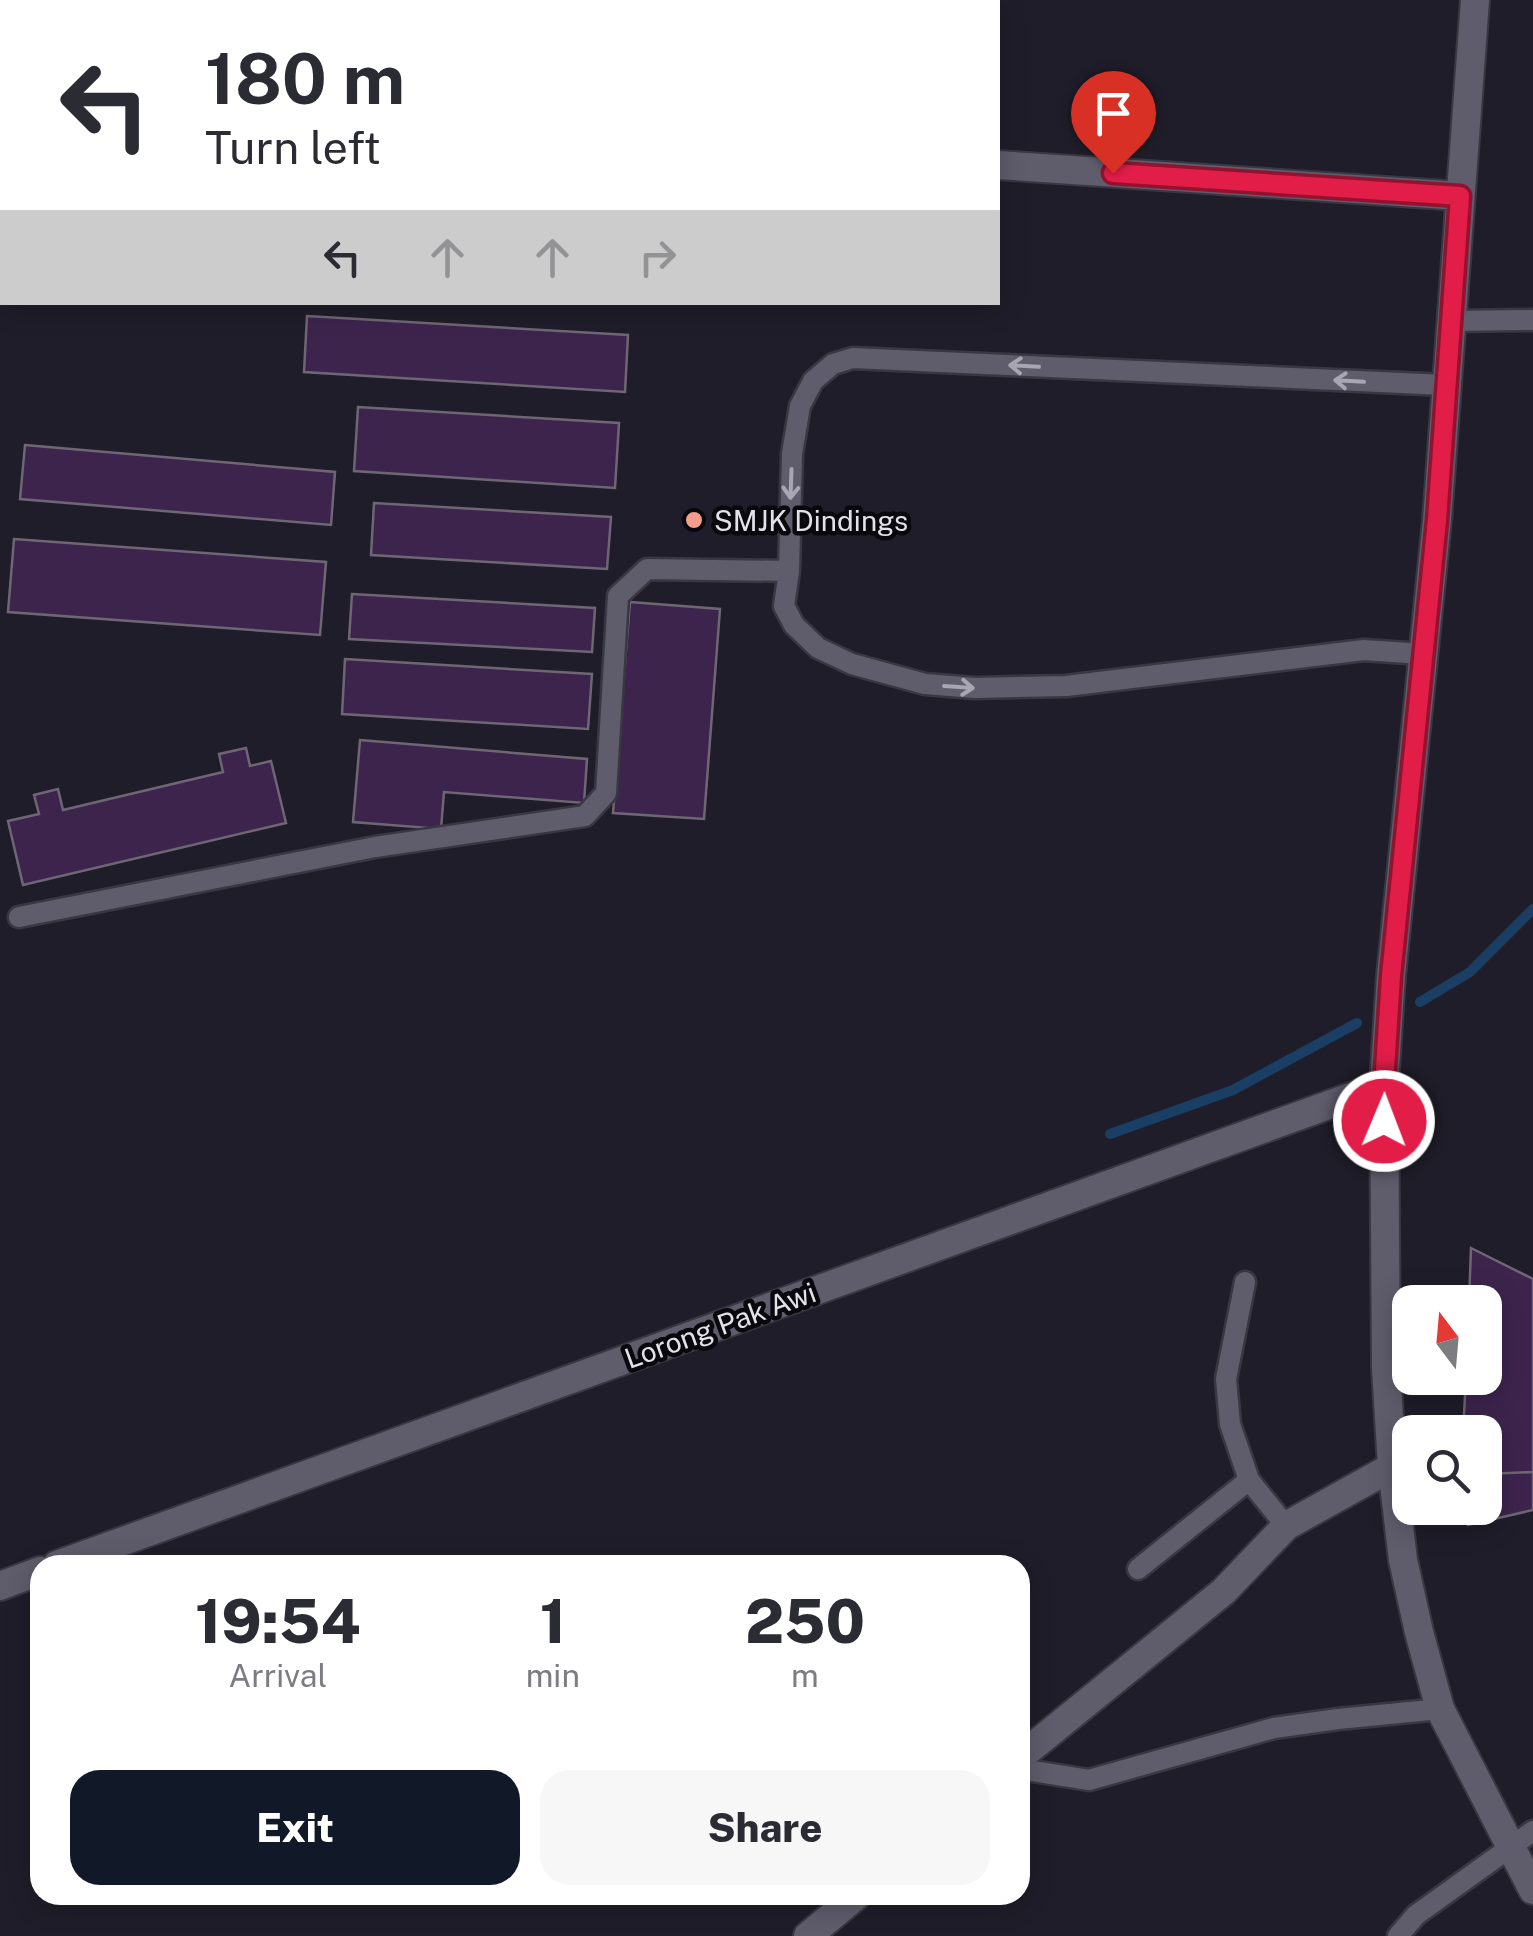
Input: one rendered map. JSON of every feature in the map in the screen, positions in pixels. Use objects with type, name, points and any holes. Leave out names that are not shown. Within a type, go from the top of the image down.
[{"type":"street","points":[[1030,1749],[1224,1591],[1286,1526],[1392,1467],[1386,1368],[1384,1085],[1391,976],[1437,520],[1475,0]]},
{"type":"street","points":[[1000,165],[1460,196]]},
{"type":"street","name":"Lorong Pak Awi","points":[[85,1555],[1384,1085]]},
{"type":"street","points":[[1399,1525],[1404,1560],[1440,1709],[1521,1839],[1533,1890]]},
{"type":"street","points":[[0,1586],[30,1575]]},
{"type":"street","points":[[808,1936],[845,1905]]},
{"type":"lane","points":[[1451,320],[1533,320]]},
{"type":"lane","points":[[1424,654],[1364,650],[1066,686],[975,688],[924,684],[852,664],[818,648],[794,625],[784,606],[789,570],[792,454],[800,406],[813,381],[833,364],[853,358],[1446,385]]},
{"type":"lane","points":[[19,917],[375,847],[585,816],[606,794],[618,596],[646,569],[789,570]]},
{"type":"lane","points":[[1245,1282],[1226,1379],[1230,1424],[1249,1480],[1286,1526]]},
{"type":"lane","points":[[1138,1569],[1249,1480]]},
{"type":"lane","points":[[1030,1771],[1088,1780],[1274,1728],[1440,1709]]},
{"type":"lane","points":[[1398,1936],[1416,1916],[1521,1839]]},
{"type":"building","points":[[307,316],[628,335],[625,392],[304,372]]},
{"type":"building","points":[[358,407],[619,423],[615,488],[354,471]]},
{"type":"building","points":[[25,445],[335,472],[331,525],[20,499]]},
{"type":"building","points":[[374,503],[611,517],[607,569],[371,555]]},
{"type":"building","points":[[14,539],[326,562],[320,635],[8,612]]},
{"type":"building","points":[[352,594],[595,608],[592,652],[349,639]]},
{"type":"building","points":[[630,602],[720,609],[704,819],[613,813]]},
{"type":"building","points":[[345,659],[592,674],[588,729],[342,714]]},
{"type":"building","points":[[360,740],[587,759],[584,803],[444,792],[441,829],[353,822]]},
{"type":"building","points":[[246,748],[250,766],[271,761],[286,823],[23,885],[8,821],[39,814],[34,795],[58,789],[63,810],[223,772],[219,754]]},
{"type":"building","points":[[1471,1248],[1533,1279],[1533,1472],[1502,1473],[1502,1415],[1464,1415],[1465,1395],[1502,1395],[1502,1285],[1470,1285]]},
{"type":"building","points":[[1533,1472],[1533,1510],[1502,1517],[1502,1473]]},
{"type":"waterway","points":[[1420,1002],[1470,972],[1533,909]]},
{"type":"waterway","points":[[1110,1134],[1233,1090],[1357,1023]]},
{"type":"place","name":"SMJK Dindings","points":[[694,520]]},
{"type":"route","points":[[1113,173],[1460,196],[1437,520],[1391,976],[1384,1121]]}]
